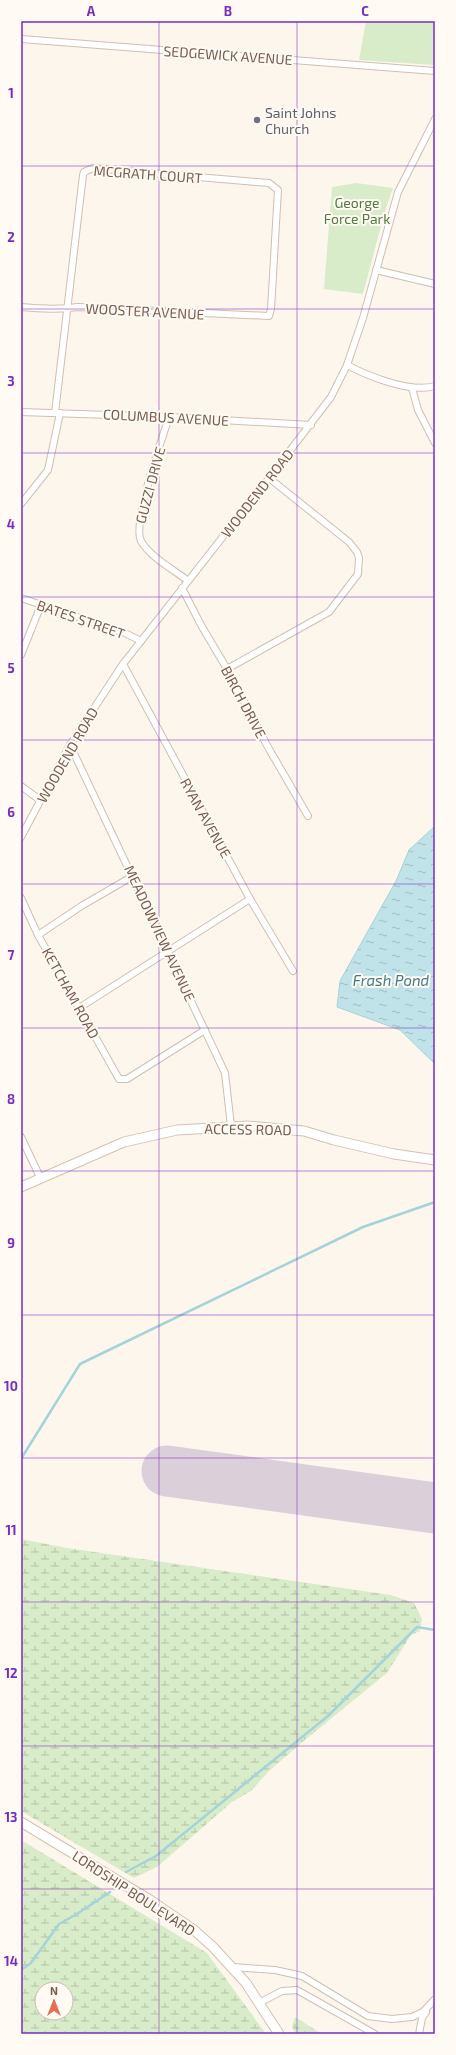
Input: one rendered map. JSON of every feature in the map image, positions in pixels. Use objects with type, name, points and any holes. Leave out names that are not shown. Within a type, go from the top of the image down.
[{"type":"main road","name":"ACCESS ROAD","points":[[21,1187],[40,1177],[124,1142],[177,1130],[231,1126],[304,1131],[387,1152],[435,1160]]},
{"type":"main road","name":"LORDSHIP BOULEVARD","points":[[21,1822],[177,1918],[213,1947],[233,1967],[279,2034]]},
{"type":"street","name":"SEDGEWICK AVENUE","points":[[21,39],[435,71]]},
{"type":"street","name":"WOODEND ROAD","points":[[21,837],[70,745],[122,664],[311,425],[331,397],[347,365],[363,318],[398,192],[432,132],[435,119]]},
{"type":"street","name":"MCGRATH COURT","points":[[21,504],[48,470],[57,413],[83,175],[87,170],[93,168],[269,183],[276,187],[278,194],[271,309],[269,316]]},
{"type":"street","points":[[376,270],[435,284]]},
{"type":"street","name":"WOOSTER AVENUE","points":[[21,307],[56,310],[78,308],[269,316]]},
{"type":"street","points":[[347,365],[360,372],[412,388],[424,389],[435,386]]},
{"type":"street","points":[[412,388],[418,410],[435,444]]},
{"type":"street","name":"COLUMBUS AVENUE","points":[[21,412],[169,417],[311,425]]},
{"type":"street","name":"GUZZI DRIVE","points":[[169,417],[141,512],[138,529],[141,541],[145,546],[188,581]]},
{"type":"street","points":[[227,669],[328,612],[355,579],[359,570],[357,552],[349,542],[269,478]]},
{"type":"street","name":"BIRCH DRIVE","points":[[182,588],[269,749],[308,816]]},
{"type":"street","name":"BATES STREET","points":[[21,598],[125,633],[141,641]]},
{"type":"street","points":[[21,655],[41,605]]},
{"type":"street","name":"RYAN AVENUE","points":[[122,664],[250,898],[293,970]]},
{"type":"street","name":"MEADOWVIEW AVENUE","points":[[70,745],[225,1073],[231,1126]]},
{"type":"street","points":[[21,786],[40,800]]},
{"type":"street","points":[[38,935],[82,905],[133,876]]},
{"type":"street","name":"KETCHAM ROAD","points":[[21,898],[38,935],[117,1076],[124,1080],[127,1079],[205,1030]]},
{"type":"street","points":[[79,1008],[250,898]]},
{"type":"street","points":[[21,1137],[40,1177]]},
{"type":"street","points":[[233,1967],[275,1970],[302,1976],[368,2016],[392,2020],[412,2018],[423,2012],[435,1999]]},
{"type":"street","points":[[259,2003],[282,1991],[297,1990],[375,2034]]},
{"type":"street","points":[[419,2034],[422,2018],[435,1999]]},
{"type":"green space","points":[[366,21],[435,21],[435,65],[359,60]]},
{"type":"green space","name":"George Force Park","points":[[356,183],[393,188],[385,211],[363,294],[324,289],[332,187]]},
{"type":"green space","points":[[21,1539],[67,1548],[391,1595],[414,1603],[422,1619],[420,1631],[411,1635],[387,1673],[269,1771],[251,1791],[232,1802],[157,1867],[134,1878],[21,1811]]},
{"type":"green space","points":[[21,1840],[207,1953],[266,2034],[21,2034]]},
{"type":"green space","points":[[295,2017],[322,2034],[295,2034],[292,2026]]},
{"type":"water","name":"Frash Pond","points":[[435,826],[435,1064],[400,1030],[337,1007],[340,981],[396,881],[409,850]]},
{"type":"waterway","points":[[21,1459],[80,1364],[363,1227],[435,1202]]},
{"type":"waterway","points":[[126,1872],[156,1856],[328,1716],[417,1627],[435,1630]]},
{"type":"waterway","points":[[21,1970],[31,1963],[59,1924],[110,1892]]},
{"type":"runway","points":[[167,1471],[435,1508]]},
{"type":"place","name":"Saint Johns Church","points":[[257,120]]}]
